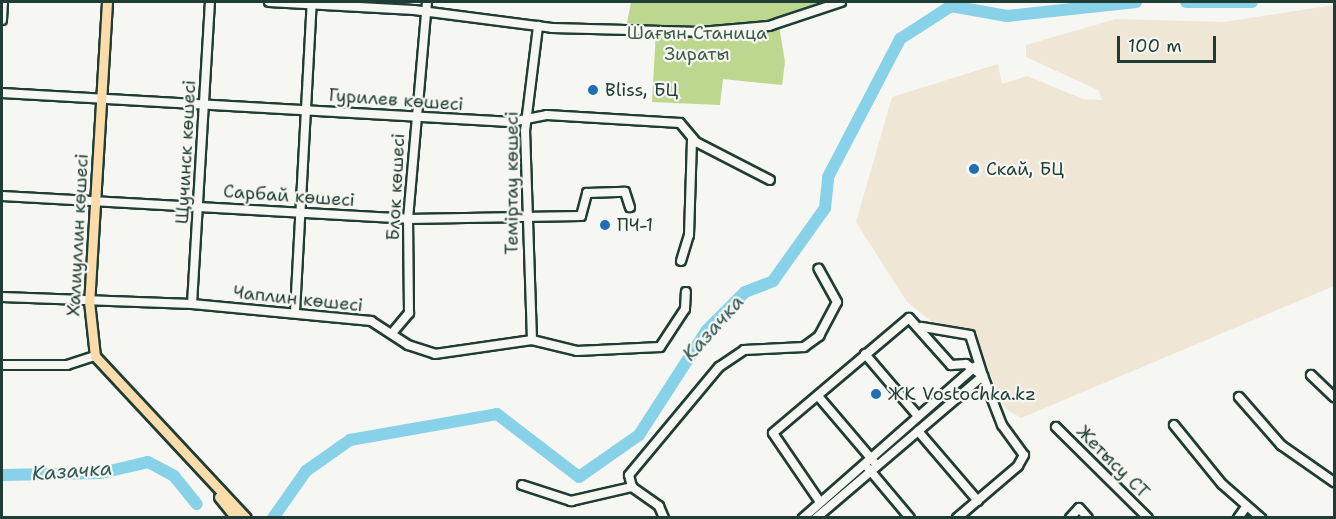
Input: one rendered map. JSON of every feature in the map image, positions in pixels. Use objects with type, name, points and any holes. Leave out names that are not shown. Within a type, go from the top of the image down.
[{"type":"main road","name":"Халиуллин көшесі","points":[[95,356],[89,301],[108,2]]},
{"type":"main road","points":[[95,356],[246,518]]},
{"type":"main road","points":[[174,441],[236,518]]},
{"type":"main road","points":[[206,481],[229,518]]},
{"type":"street","points":[[2,20],[3,2]]},
{"type":"street","name":"Щучинск көшесі","points":[[192,304],[210,2]]},
{"type":"street","points":[[269,2],[312,3],[538,26],[700,32],[769,26],[841,2]]},
{"type":"street","name":"Блок көшесі","points":[[393,332],[409,313],[408,219],[415,116],[427,2]]},
{"type":"street","points":[[295,312],[298,211],[312,3]]},
{"type":"street","name":"Теміртау көшесі","points":[[532,340],[524,216],[526,119],[538,26]]},
{"type":"street","name":"Гурилев көшесі","points":[[2,93],[415,116],[526,119],[547,115],[680,123],[692,139],[770,180]]},
{"type":"street","points":[[681,261],[689,236],[692,139]]},
{"type":"street","name":"Сарбай көшесі","points":[[2,196],[199,205],[408,219],[575,216],[582,214],[587,193],[624,192],[630,207]]},
{"type":"street","points":[[664,518],[659,506],[632,487],[629,475],[719,367],[744,350],[804,347],[819,336],[837,302],[819,269]]},
{"type":"street","name":"Чаплин көшесі","points":[[2,297],[192,304],[371,321],[393,332],[408,345],[435,354],[532,340],[577,351],[660,347],[685,309],[686,292]]},
{"type":"street","points":[[820,502],[772,437],[904,321],[914,319],[951,365],[975,367],[983,376]]},
{"type":"street","points":[[920,326],[970,335],[1002,425],[1024,459],[957,518]]},
{"type":"street","points":[[865,354],[918,416]]},
{"type":"street","points":[[2,365],[67,365],[95,356]]},
{"type":"street","points":[[821,516],[918,416],[975,367]]},
{"type":"street","points":[[1311,375],[1335,397]]},
{"type":"street","points":[[803,518],[820,502],[918,431],[983,376]]},
{"type":"street","points":[[818,396],[910,518]]},
{"type":"street","points":[[1239,397],[1281,445],[1335,482]]},
{"type":"street","points":[[1174,425],[1246,507],[1261,518]]},
{"type":"street","name":"Жетысу СТ","points":[[1056,427],[1148,518]]},
{"type":"street","points":[[918,431],[978,501]]},
{"type":"street","points":[[522,485],[571,501],[632,487]]},
{"type":"street","points":[[1238,518],[1246,507]]},
{"type":"street","points":[[1070,518],[1079,508],[1088,518]]},
{"type":"shaded area","points":[[1334,5],[1334,286],[1021,418],[1005,408],[975,340],[941,329],[907,302],[856,222],[892,97],[998,64],[1002,84],[1027,76],[1083,99],[1102,100],[1098,90],[1026,57],[1026,45],[1116,19],[1224,22]]},
{"type":"green space","name":"Шағын Станица Зираты","points":[[631,2],[834,2],[778,19],[785,62],[782,85],[723,79],[720,105],[652,102],[656,31],[627,23]]},
{"type":"waterway","name":"Казачка","points":[[273,518],[306,471],[350,440],[497,414],[579,477],[639,435],[707,330],[745,292],[773,281],[825,208],[828,177],[900,39],[951,6],[1007,16],[1136,2]]},
{"type":"waterway","name":"Казачка","points":[[1186,2],[1252,2]]},
{"type":"waterway","name":"Казачка","points":[[2,475],[101,473],[148,462],[174,476],[197,504]]},
{"type":"place","name":"Bliss, БЦ","points":[[593,90]]},
{"type":"place","name":"Скай, БЦ","points":[[974,169]]},
{"type":"place","name":"ПЧ-1","points":[[605,225]]},
{"type":"place","name":"ЖК Vostochka.kz","points":[[876,394]]}]
